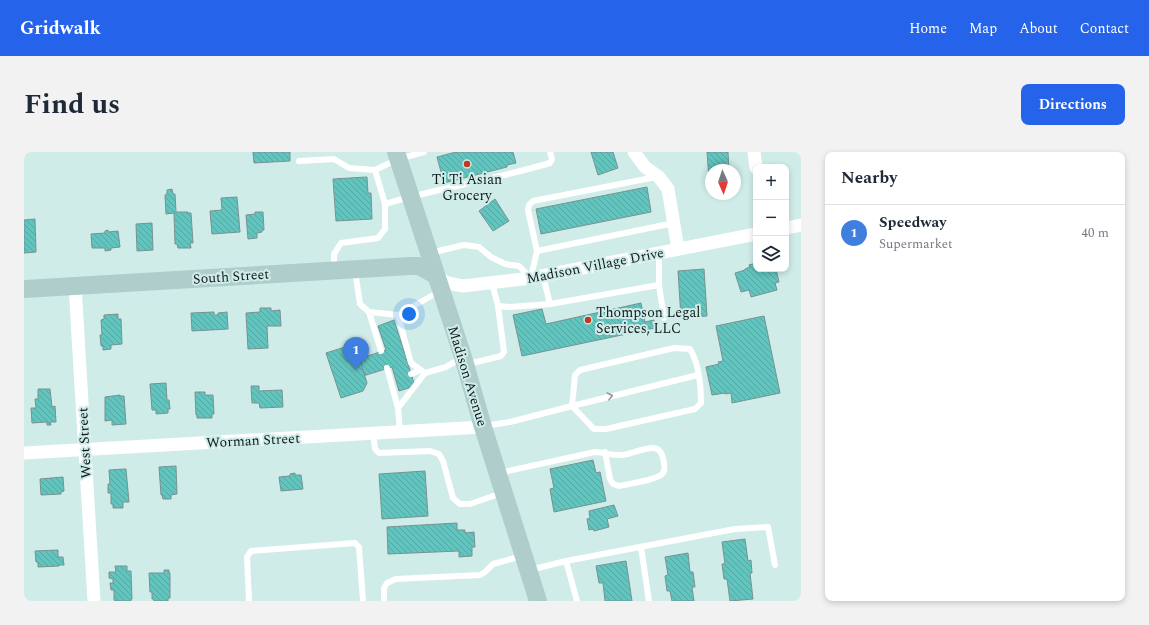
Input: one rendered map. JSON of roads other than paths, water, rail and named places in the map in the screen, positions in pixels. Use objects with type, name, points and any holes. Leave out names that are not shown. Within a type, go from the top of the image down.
[{"type":"main road","name":"Madison Avenue","points":[[397,156],[464,361],[483,427],[538,601]]},
{"type":"main road","name":"South Street","points":[[24,289],[354,268],[416,266],[426,269],[438,283]]},
{"type":"street","points":[[634,152],[645,167],[659,177],[668,189],[678,249]]},
{"type":"street","points":[[754,152],[756,164]]},
{"type":"street","points":[[789,227],[801,225]]},
{"type":"street","name":"Madison Village Drive","points":[[438,283],[468,286],[537,277],[753,235]]},
{"type":"street","name":"West Street","points":[[75,286],[94,601]]},
{"type":"street","name":"Worman Street","points":[[24,452],[483,427]]},
{"type":"lane","points":[[299,161],[334,159],[349,168],[375,170],[397,156],[424,152]]},
{"type":"lane","points":[[385,204],[410,196],[527,170],[550,163],[552,159],[550,152]]},
{"type":"lane","points":[[334,270],[334,254],[341,243],[378,238],[385,229],[385,204],[375,170]]},
{"type":"lane","points":[[550,304],[537,277],[537,251],[528,210],[529,205],[533,201],[659,177]]},
{"type":"lane","points":[[537,251],[674,223]]},
{"type":"lane","points":[[429,254],[464,245],[479,248],[491,257],[505,264],[519,266],[537,277]]},
{"type":"lane","points":[[658,253],[659,285],[664,318]]},
{"type":"lane","points":[[354,268],[360,304],[369,312],[379,335],[382,350]]},
{"type":"lane","points":[[369,312],[398,315],[438,283]]},
{"type":"lane","points":[[411,374],[446,367],[464,361],[501,356],[504,352],[498,306],[492,283]]},
{"type":"lane","points":[[498,306],[509,307],[550,304],[659,285]]},
{"type":"lane","points":[[398,315],[399,328],[408,358],[423,372]]},
{"type":"lane","points":[[674,348],[690,348],[695,357],[701,390],[701,403],[694,409],[606,429],[594,429],[572,406],[575,375],[580,370],[674,348]]},
{"type":"lane","points":[[387,368],[393,380],[400,431]]},
{"type":"lane","points":[[398,408],[423,372]]},
{"type":"lane","points":[[483,427],[510,422],[698,375]]},
{"type":"lane","points":[[373,433],[375,449],[379,452],[430,451],[439,454],[443,461],[453,498],[460,504],[470,504],[504,492]]},
{"type":"lane","points":[[498,473],[595,452],[605,452],[614,455],[624,455],[653,448],[659,450],[662,454],[665,469],[663,474],[658,477],[619,486],[613,484],[610,479],[605,452]]},
{"type":"lane","points":[[384,601],[384,588],[387,583],[396,579],[480,574],[486,572],[493,564],[566,561],[735,529],[768,527],[775,565]]},
{"type":"lane","points":[[249,601],[247,557],[251,551],[354,543],[359,546],[363,601]]},
{"type":"lane","points":[[641,547],[649,601]]},
{"type":"lane","points":[[566,561],[577,601]]},
{"type":"place","name":"Ti Ti Asian Grocery","points":[[467,164]]},
{"type":"place","name":"Thompson Legal Services, LLC","points":[[588,320]]},
{"type":"place","name":"Speedway","points":[[356,370]]}]
